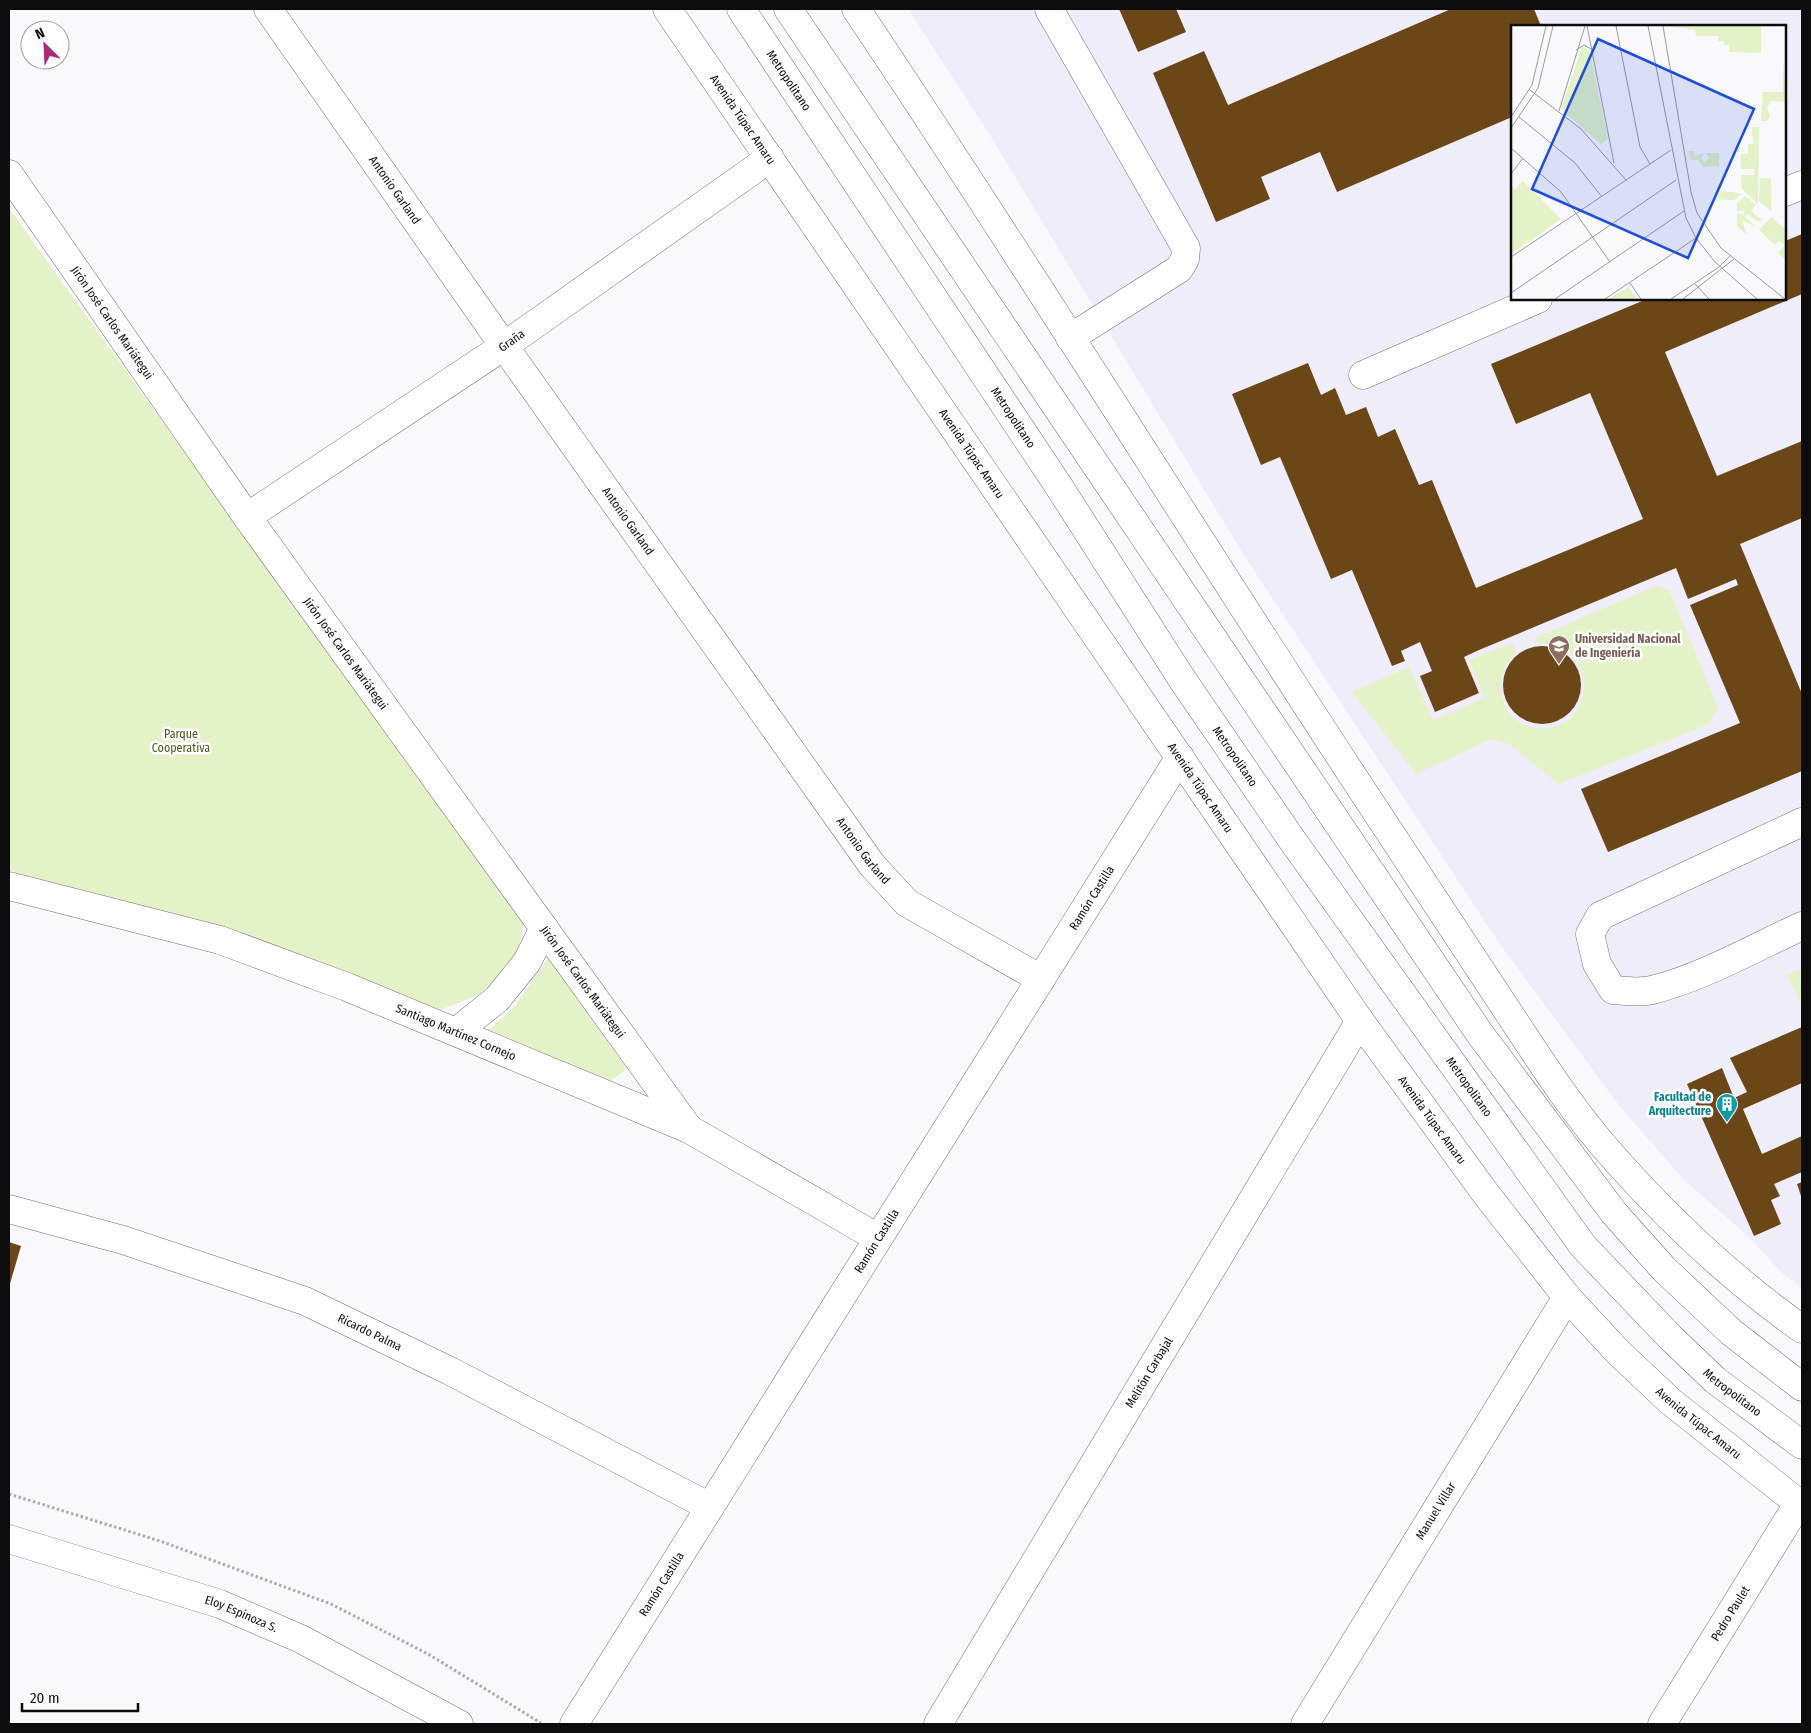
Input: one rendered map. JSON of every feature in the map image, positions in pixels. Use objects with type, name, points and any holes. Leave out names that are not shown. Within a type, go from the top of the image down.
[{"type":"street","name":"Antonio Garland","points":[[268,9],[872,865],[908,903],[1041,979]]},
{"type":"street","name":"Avenida Túpac Amaru","points":[[668,9],[908,364],[1360,1021],[1433,1124],[1567,1297],[1617,1351],[1670,1401],[1800,1505]]},
{"type":"street","name":"Metropolitano","points":[[741,9],[1058,485],[1182,679],[1290,837],[1583,1246],[1670,1338],[1715,1380],[1802,1445]]},
{"type":"street","points":[[788,9],[1480,1034],[1614,1213],[1664,1269],[1731,1332],[1802,1387]]},
{"type":"street","points":[[856,9],[942,137],[1276,658],[1550,1076],[1612,1156],[1707,1254],[1768,1306],[1802,1329]]},
{"type":"street","points":[[1049,9],[1186,248],[1185,259],[1179,269],[1070,338]]},
{"type":"street","name":"Graña","points":[[247,517],[504,346],[770,158]]},
{"type":"street","name":"Jirón José Carlos Mariátegui","points":[[9,174],[247,517],[689,1130]]},
{"type":"street","points":[[1786,192],[1802,184]]},
{"type":"street","points":[[1362,375],[1536,300]]},
{"type":"street","name":"Ramón Castilla","points":[[574,1724],[1180,758]]},
{"type":"street","points":[[1802,822],[1600,916],[1590,934],[1597,964],[1613,990],[1632,992],[1651,990],[1690,977],[1802,926]]},
{"type":"street","name":"Santiago Martínez Cornejo","points":[[9,886],[220,940],[347,987],[689,1130],[878,1238]]},
{"type":"street","points":[[456,1032],[497,1000],[527,962],[544,928]]},
{"type":"street","name":"Melitón Carbajal","points":[[938,1724],[1360,1021]]},
{"type":"street","name":"Ricardo Palma","points":[[9,1209],[123,1240],[305,1301],[450,1372],[710,1507]]},
{"type":"street","name":"Manuel Villar","points":[[1305,1724],[1567,1297]]},
{"type":"street","name":"Pedro Paulet","points":[[1662,1724],[1800,1505]]},
{"type":"street","name":"Eloy Espinoza S.","points":[[9,1539],[220,1604],[301,1639],[459,1724]]},
{"type":"shaded area","name":"Universidad Nacional de Ingeniería","points":[[908,9],[1802,9],[1802,1288],[1781,1272],[1751,1239],[1682,1178],[1618,1104],[1499,943],[1240,549],[988,132]]},
{"type":"green space","name":"Parque Cooperativa","points":[[9,208],[524,925],[516,958],[479,995],[440,1010],[361,977],[9,870]]},
{"type":"green space","points":[[1656,586],[1669,590],[1718,708],[1707,725],[1559,784],[1509,744],[1491,739],[1416,774],[1352,692],[1409,667],[1433,720],[1485,698],[1469,660],[1512,643],[1516,652],[1506,666],[1501,682],[1502,696],[1507,709],[1516,720],[1528,726],[1542,729],[1559,725],[1572,716],[1581,704],[1584,690],[1583,675],[1577,662],[1568,651],[1554,644],[1538,644],[1535,638]]},
{"type":"green space","points":[[548,958],[627,1069],[610,1081],[489,1030],[515,1006]]},
{"type":"green space","points":[[1802,968],[1802,1006],[1787,975]]},
{"type":"building","points":[[1119,9],[1176,9],[1186,32],[1138,52]]},
{"type":"building","points":[[1451,9],[1534,9],[1541,25],[1511,25],[1511,117],[1337,192],[1320,152],[1261,177],[1270,199],[1216,222],[1153,73],[1204,51],[1228,105]]},
{"type":"building","points":[[1802,234],[1802,294],[1665,352],[1717,476],[1802,441],[1802,518],[1740,544],[1802,694],[1802,771],[1608,852],[1581,789],[1740,723],[1690,605],[1738,585],[1736,579],[1688,599],[1676,568],[1479,650],[1464,657],[1479,693],[1435,712],[1420,676],[1432,671],[1420,642],[1401,651],[1405,661],[1392,666],[1352,570],[1331,579],[1280,457],[1261,465],[1232,394],[1308,363],[1321,395],[1335,388],[1346,415],[1366,407],[1378,437],[1395,429],[1419,485],[1432,480],[1476,588],[1643,519],[1590,393],[1516,424],[1491,364],[1645,300],[1786,300],[1786,241]]},
{"type":"building","points":[[1542,646],[1557,649],[1574,663],[1578,670],[1581,685],[1578,700],[1564,717],[1557,721],[1542,724],[1527,721],[1510,707],[1506,700],[1503,685],[1506,670],[1520,653],[1527,649]]},
{"type":"building","name":"Facultad de Arquitecture","points":[[1802,1027],[1802,1083],[1743,1109],[1762,1154],[1802,1136],[1802,1172],[1774,1184],[1780,1196],[1771,1200],[1781,1224],[1754,1236],[1687,1084],[1722,1068],[1734,1098],[1747,1092],[1730,1058]]},
{"type":"building","points":[[1802,1182],[1802,1199],[1797,1184]]},
{"type":"building","points":[[9,1242],[21,1246],[9,1287]]},
{"type":"place","name":"Universidad Nacional de Ingeniería","points":[[1559,665]]},
{"type":"place","name":"Facultad de Arquitecture","points":[[1727,1123]]}]
